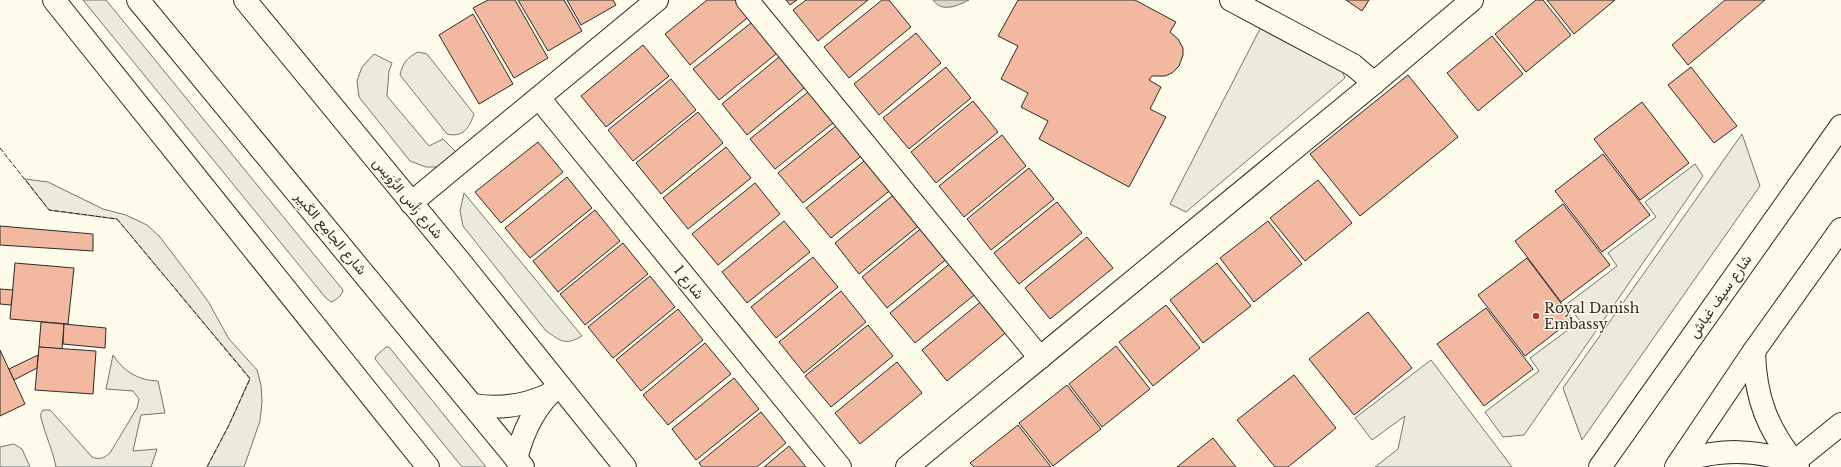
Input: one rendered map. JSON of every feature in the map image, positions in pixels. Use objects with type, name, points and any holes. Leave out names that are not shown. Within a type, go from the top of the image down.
[{"type":"street","points":[[54,0],[428,467]]},
{"type":"street","name":"شارع الجامِع الكَبِير","points":[[138,0],[473,405],[519,463]]},
{"type":"street","name":"شارع رَأس الرُّوَيس","points":[[245,0],[411,203],[552,391],[625,467]]},
{"type":"street","points":[[411,203],[657,0]]},
{"type":"street","points":[[747,0],[1040,358]]},
{"type":"street","points":[[1231,0],[1353,65],[1374,83]]},
{"type":"street","points":[[907,467],[1374,83],[1467,1]]},
{"type":"street","name":"شارع 1","points":[[539,98],[840,467]]},
{"type":"street","name":"شارع سيف غباش","points":[[1600,467],[1841,126]]},
{"type":"street","points":[[1678,464],[1754,351],[1841,229]]},
{"type":"street","points":[[1754,351],[1757,392],[1763,411],[1771,429],[1796,465]]},
{"type":"street","points":[[473,405],[502,408],[516,406],[530,403],[552,391]]},
{"type":"street","points":[[519,463],[526,430],[552,391]]},
{"type":"street","points":[[1796,465],[1841,424]]},
{"type":"street","points":[[1678,464],[1718,452],[1740,451],[1756,452],[1796,465]]},
{"type":"shaded area","points":[[83,0],[106,0],[343,290],[338,298],[331,302],[325,297]]},
{"type":"shaded area","points":[[933,0],[969,0],[955,6],[945,7],[937,4]]},
{"type":"shaded area","points":[[1261,27],[1341,68],[1345,78],[1186,212],[1170,204]]},
{"type":"shaded area","points":[[418,52],[427,54],[474,114],[465,131],[457,135],[447,134],[400,75],[406,61]]},
{"type":"shaded area","points":[[374,54],[392,63],[389,71],[387,96],[429,146],[443,139],[457,153],[439,167],[426,167],[410,161],[359,97],[357,81],[362,67]]},
{"type":"shaded area","points":[[1742,134],[1760,186],[1582,440],[1563,388]]},
{"type":"shaded area","points":[[1695,164],[1703,176],[1524,435],[1503,437],[1485,412],[1539,371],[1530,358],[1580,321],[1567,304],[1617,266],[1608,253],[1656,217],[1645,202]]},
{"type":"shaded area","points":[[25,179],[48,182],[103,209],[126,215],[147,225],[160,237],[209,303],[229,339],[257,370],[261,385],[262,402],[260,421],[244,467],[207,467],[229,425],[250,378],[117,219],[49,210]]},
{"type":"shaded area","points":[[464,193],[582,336],[571,341],[563,341],[546,331],[463,226],[460,211]]},
{"type":"shaded area","points":[[386,347],[389,347],[486,467],[462,467],[375,359],[376,356]]},
{"type":"shaded area","points":[[113,355],[122,366],[132,374],[144,379],[158,381],[165,413],[141,415],[133,451],[157,449],[151,467],[56,467],[41,417],[43,410],[50,410],[92,457],[100,458],[110,453],[137,408],[139,399],[133,391],[106,389]]},
{"type":"shaded area","points":[[1431,360],[1512,467],[1375,467],[1398,449],[1405,416],[1372,440],[1355,418]]},
{"type":"shaded area","points":[[14,444],[22,449],[30,467],[0,467],[0,447]]},
{"type":"building","points":[[488,0],[515,0],[548,58],[514,78],[473,8]]},
{"type":"building","points":[[518,0],[564,0],[582,31],[548,51]]},
{"type":"building","points":[[567,0],[613,0],[616,5],[581,25]]},
{"type":"building","points":[[707,0],[741,0],[752,14],[690,65],[665,34]]},
{"type":"building","points":[[786,0],[797,0],[790,5]]},
{"type":"building","points":[[806,0],[868,0],[818,41],[793,10]]},
{"type":"building","points":[[882,0],[889,0],[911,27],[849,78],[824,47]]},
{"type":"building","points":[[1018,0],[1135,0],[1176,22],[1170,32],[1178,39],[1183,48],[1183,55],[1179,66],[1172,73],[1165,76],[1152,76],[1149,80],[1161,87],[1150,109],[1166,117],[1129,187],[1039,139],[1048,121],[1021,107],[1028,93],[1001,79],[1018,46],[998,36]]},
{"type":"building","points":[[1346,0],[1369,0],[1362,11]]},
{"type":"building","points":[[1536,0],[1543,0],[1571,35],[1526,72],[1495,34]]},
{"type":"building","points":[[1547,0],[1615,0],[1574,34]]},
{"type":"building","points":[[1725,0],[1765,0],[1688,65],[1672,45]]},
{"type":"building","points":[[473,14],[513,84],[479,104],[439,35]]},
{"type":"building","points":[[756,19],[781,50],[719,100],[693,69]]},
{"type":"building","points":[[916,33],[941,63],[879,115],[854,84]]},
{"type":"building","points":[[1492,36],[1523,74],[1478,111],[1447,73]]},
{"type":"building","points":[[643,45],[669,76],[606,127],[581,96]]},
{"type":"building","points":[[784,53],[809,84],[747,135],[722,104]]},
{"type":"building","points":[[946,67],[971,98],[909,149],[883,118]]},
{"type":"building","points":[[1691,67],[1737,126],[1714,143],[1668,85]]},
{"type":"building","points":[[1408,75],[1458,137],[1360,216],[1310,154]]},
{"type":"building","points":[[671,79],[696,110],[633,161],[608,130]]},
{"type":"building","points":[[813,88],[838,119],[775,169],[750,139]]},
{"type":"building","points":[[973,101],[998,132],[936,183],[911,152]]},
{"type":"building","points":[[1642,102],[1689,163],[1640,200],[1594,139]]},
{"type":"building","points":[[698,112],[723,143],[661,194],[636,163]]},
{"type":"building","points":[[841,122],[865,153],[803,203],[778,173]]},
{"type":"building","points":[[1002,135],[1026,166],[964,217],[939,186]]},
{"type":"building","points":[[538,142],[563,172],[501,223],[475,192]]},
{"type":"building","points":[[726,147],[751,178],[688,229],[663,198]]},
{"type":"building","points":[[1603,154],[1650,215],[1602,252],[1555,191]]},
{"type":"building","points":[[869,157],[893,188],[831,238],[806,208]]},
{"type":"building","points":[[1029,168],[1054,199],[991,250],[967,219]]},
{"type":"building","points":[[567,177],[592,208],[530,258],[505,228]]},
{"type":"building","points":[[1318,180],[1352,223],[1305,261],[1270,218]]},
{"type":"building","points":[[755,183],[780,214],[718,265],[692,234]]},
{"type":"building","points":[[897,192],[922,223],[859,274],[835,243]]},
{"type":"building","points":[[1057,202],[1082,233],[1019,284],[994,253]]},
{"type":"building","points":[[1563,204],[1610,265],[1561,302],[1515,241]]},
{"type":"building","points":[[595,210],[620,241],[558,292],[533,261]]},
{"type":"building","points":[[784,221],[810,252],[747,303],[722,272]]},
{"type":"building","points":[[1268,221],[1302,264],[1254,302],[1220,258]]},
{"type":"building","points":[[0,226],[93,234],[93,251],[0,245]]},
{"type":"building","points":[[924,226],[949,257],[887,308],[862,277]]},
{"type":"building","points":[[1087,237],[1113,268],[1050,319],[1025,288]]},
{"type":"building","points":[[623,243],[648,274],[585,325],[560,294]]},
{"type":"building","points":[[813,257],[838,287],[776,338],[751,307]]},
{"type":"building","points":[[1527,258],[1573,319],[1525,356],[1478,295]]},
{"type":"building","points":[[953,261],[978,292],[915,343],[890,313]]},
{"type":"building","points":[[15,263],[74,268],[68,324],[10,319]]},
{"type":"building","points":[[1217,263],[1251,306],[1203,343],[1170,300]]},
{"type":"building","points":[[650,276],[675,307],[613,358],[588,327]]},
{"type":"building","points":[[0,289],[13,290],[11,305],[0,304]]},
{"type":"building","points":[[841,291],[866,322],[804,373],[779,342]]},
{"type":"building","points":[[984,299],[1009,330],[947,381],[922,350]]},
{"type":"building","points":[[1166,305],[1200,348],[1153,386],[1119,342]]},
{"type":"building","points":[[1486,308],[1533,369],[1484,406],[1437,344]]},
{"type":"building","points":[[678,309],[703,340],[641,391],[616,360]]},
{"type":"building","points":[[1368,312],[1412,368],[1354,415],[1309,359]]},
{"type":"building","points":[[41,322],[64,324],[62,349],[39,347]]},
{"type":"building","points":[[64,324],[106,328],[105,348],[63,344]]},
{"type":"building","points":[[868,325],[893,356],[831,407],[805,376]]},
{"type":"building","points":[[705,343],[731,374],[668,425],[643,395]]},
{"type":"building","points":[[1116,346],[1150,389],[1102,427],[1069,384]]},
{"type":"building","points":[[39,347],[96,351],[93,394],[35,390]]},
{"type":"building","points":[[0,350],[25,404],[0,416]]},
{"type":"building","points":[[38,355],[37,368],[14,380],[9,369]]},
{"type":"building","points":[[897,362],[922,393],[860,444],[835,413]]},
{"type":"building","points":[[1294,375],[1336,428],[1288,467],[1275,467],[1237,420]]},
{"type":"building","points":[[734,378],[759,409],[696,460],[672,429]]},
{"type":"building","points":[[1067,385],[1101,429],[1053,466],[1019,423]]},
{"type":"building","points":[[761,412],[786,443],[757,467],[702,467],[699,463]]},
{"type":"building","points":[[1018,425],[1051,467],[974,467],[970,463]]},
{"type":"building","points":[[1213,438],[1236,467],[1177,467]]},
{"type":"building","points":[[789,446],[806,467],[764,467]]},
{"type":"fence","points":[[0,148],[49,210],[117,219],[250,379],[229,425],[207,467]]},
{"type":"place","name":"Royal Danish Embassy","points":[[1536,316]]}]
